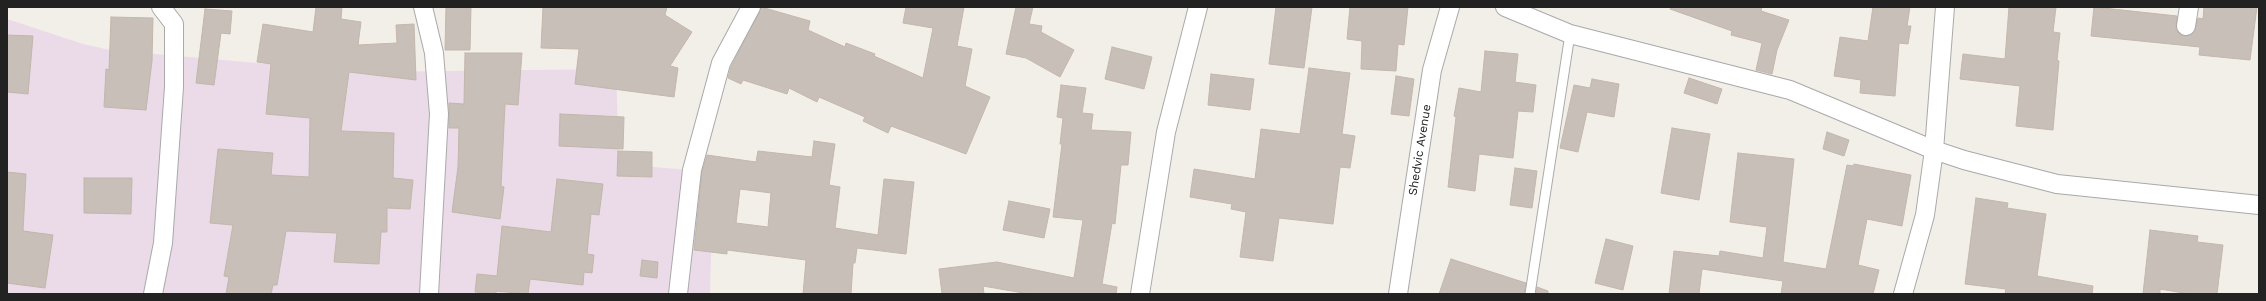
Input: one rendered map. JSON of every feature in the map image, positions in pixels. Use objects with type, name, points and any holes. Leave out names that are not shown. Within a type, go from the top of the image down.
[{"type":"street","points":[[153,294],[163,243],[174,87],[174,24],[160,7]]},
{"type":"street","points":[[423,7],[434,53],[439,114],[429,294]]},
{"type":"street","points":[[678,294],[692,170],[722,62],[751,7]]},
{"type":"street","points":[[1140,294],[1166,132],[1198,7]]},
{"type":"street","name":"Shedvic Avenue","points":[[1398,294],[1432,70],[1450,7]]},
{"type":"street","points":[[1505,7],[1570,34],[1790,90],[1934,150],[1964,160],[2057,184],[2259,205]]},
{"type":"street","points":[[1903,294],[1925,214],[1934,150],[1945,7]]},
{"type":"street","points":[[2186,26],[2189,7]]},
{"type":"lane","points":[[1530,294],[1570,34]]},
{"type":"shaded area","points":[[7,19],[83,44],[110,50],[359,72],[616,69],[619,164],[713,172],[710,294],[7,294]]},
{"type":"building","points":[[316,7],[342,7],[341,19],[361,22],[358,45],[397,43],[396,25],[414,24],[416,80],[349,72],[341,131],[394,133],[393,178],[413,180],[410,209],[387,208],[387,232],[381,232],[379,264],[334,262],[337,233],[286,231],[277,285],[273,285],[271,294],[226,294],[229,277],[224,276],[233,225],[210,223],[218,149],[273,153],[271,175],[309,177],[310,118],[266,114],[271,64],[257,62],[263,24],[313,32]]},
{"type":"building","points":[[446,7],[471,7],[470,50],[445,50]]},
{"type":"building","points":[[543,7],[667,7],[665,15],[692,32],[670,66],[678,68],[674,97],[575,84],[579,49],[541,48]]},
{"type":"building","points":[[761,7],[810,21],[808,30],[845,47],[846,43],[875,54],[874,56],[923,78],[933,28],[903,23],[906,7],[964,7],[957,46],[972,49],[965,86],[990,97],[966,154],[891,126],[888,133],[863,121],[865,117],[819,97],[817,102],[789,88],[787,94],[743,80],[741,84],[728,78],[731,67]]},
{"type":"building","points":[[1016,7],[1033,7],[1029,24],[1042,26],[1041,32],[1074,50],[1060,77],[1026,58],[1006,54]]},
{"type":"building","points":[[1276,7],[1312,7],[1304,68],[1269,64]]},
{"type":"building","points":[[1350,7],[1408,7],[1404,45],[1398,44],[1396,71],[1361,69],[1362,41],[1347,39]]},
{"type":"building","points":[[1671,7],[1762,7],[1761,11],[1789,20],[1777,50],[1772,74],[1756,70],[1762,43],[1731,35],[1732,31],[1670,9]]},
{"type":"building","points":[[1873,7],[1910,7],[1907,26],[1911,26],[1908,44],[1899,43],[1895,96],[1860,93],[1861,80],[1834,76],[1840,37],[1868,41]]},
{"type":"building","points":[[2009,7],[2056,7],[2053,32],[2060,33],[2053,130],[2016,126],[2020,86],[1960,79],[1963,54],[2005,59]]},
{"type":"building","points":[[2094,7],[2177,16],[2176,29],[2180,34],[2185,36],[2194,32],[2198,18],[2203,19],[2204,7],[2257,7],[2250,60],[2199,55],[2200,47],[2091,36]]},
{"type":"building","points":[[205,9],[232,11],[230,34],[221,33],[214,85],[196,83]]},
{"type":"building","points":[[111,17],[153,18],[152,61],[146,110],[104,107],[106,69],[109,70]]},
{"type":"building","points":[[7,35],[33,36],[28,94],[7,92]]},
{"type":"building","points":[[1112,47],[1152,57],[1144,89],[1105,79]]},
{"type":"building","points":[[1485,51],[1518,54],[1515,82],[1536,85],[1533,112],[1518,111],[1513,158],[1479,154],[1475,191],[1448,187],[1456,117],[1454,116],[1459,88],[1481,92]]},
{"type":"building","points":[[465,53],[522,53],[518,105],[505,104],[501,186],[504,187],[500,219],[452,212],[458,167],[459,128],[449,128],[449,103],[464,104]]},
{"type":"building","points":[[1309,68],[1350,73],[1342,134],[1355,136],[1350,168],[1340,167],[1333,224],[1279,218],[1273,261],[1240,257],[1246,212],[1231,209],[1232,204],[1190,197],[1194,169],[1255,179],[1261,129],[1300,134]]},
{"type":"building","points":[[1211,74],[1254,79],[1250,110],[1208,105]]},
{"type":"building","points":[[1396,76],[1414,79],[1409,116],[1391,114]]},
{"type":"building","points":[[1689,78],[1722,89],[1717,104],[1684,93]]},
{"type":"building","points":[[1592,79],[1619,84],[1614,117],[1587,112],[1578,152],[1560,148],[1574,85],[1590,88]]},
{"type":"building","points":[[1061,85],[1086,88],[1082,113],[1093,114],[1091,130],[1131,132],[1128,165],[1121,165],[1115,224],[1112,223],[1102,284],[1117,287],[1116,294],[1029,294],[983,286],[984,294],[942,294],[939,269],[997,262],[1074,278],[1083,220],[1053,217],[1062,144],[1060,144],[1063,118],[1057,117]]},
{"type":"building","points":[[560,114],[624,117],[623,149],[559,146]]},
{"type":"building","points":[[1672,128],[1710,134],[1699,200],[1661,193]]},
{"type":"building","points":[[1827,132],[1849,140],[1844,156],[1823,149]]},
{"type":"building","points":[[814,141],[835,144],[829,185],[840,187],[835,228],[878,235],[884,179],[914,182],[906,254],[857,248],[855,263],[853,263],[851,294],[803,294],[806,260],[727,250],[727,254],[694,250],[702,172],[707,155],[756,162],[758,151],[812,157]],"holes":[[[740,189],[771,193],[768,227],[736,223]]]},
{"type":"building","points":[[618,151],[652,152],[652,177],[617,176]]},
{"type":"building","points":[[1738,153],[1794,159],[1783,262],[1826,269],[1847,165],[1853,166],[1854,164],[1911,175],[1902,226],[1867,219],[1858,265],[1879,270],[1873,294],[1781,294],[1783,281],[1702,269],[1699,294],[1669,294],[1674,251],[1719,256],[1720,251],[1763,258],[1767,227],[1730,222]]},
{"type":"building","points":[[1515,168],[1537,171],[1532,208],[1510,205]]},
{"type":"building","points":[[7,172],[26,174],[23,231],[53,235],[45,288],[7,283]]},
{"type":"building","points":[[84,178],[132,178],[131,214],[84,213]]},
{"type":"building","points":[[557,179],[603,184],[599,215],[591,214],[587,254],[594,255],[592,273],[584,272],[583,285],[530,279],[528,294],[496,291],[496,294],[475,292],[477,274],[497,276],[502,226],[551,232]]},
{"type":"building","points":[[1976,198],[2008,203],[2007,208],[2046,214],[2037,276],[2093,286],[2092,294],[2005,294],[2006,289],[1965,284]]},
{"type":"building","points":[[1009,201],[1050,209],[1044,238],[1003,230]]},
{"type":"building","points":[[2150,230],[2198,236],[2197,242],[2223,245],[2217,294],[2189,294],[2160,289],[2160,294],[2143,294]]},
{"type":"building","points":[[1606,239],[1633,246],[1623,290],[1595,283]]},
{"type":"building","points":[[1451,259],[1526,283],[1524,294],[1439,294]]},
{"type":"building","points":[[642,260],[658,262],[657,278],[640,276]]},
{"type":"building","points":[[1537,287],[1548,291],[1548,294],[1536,294]]}]
